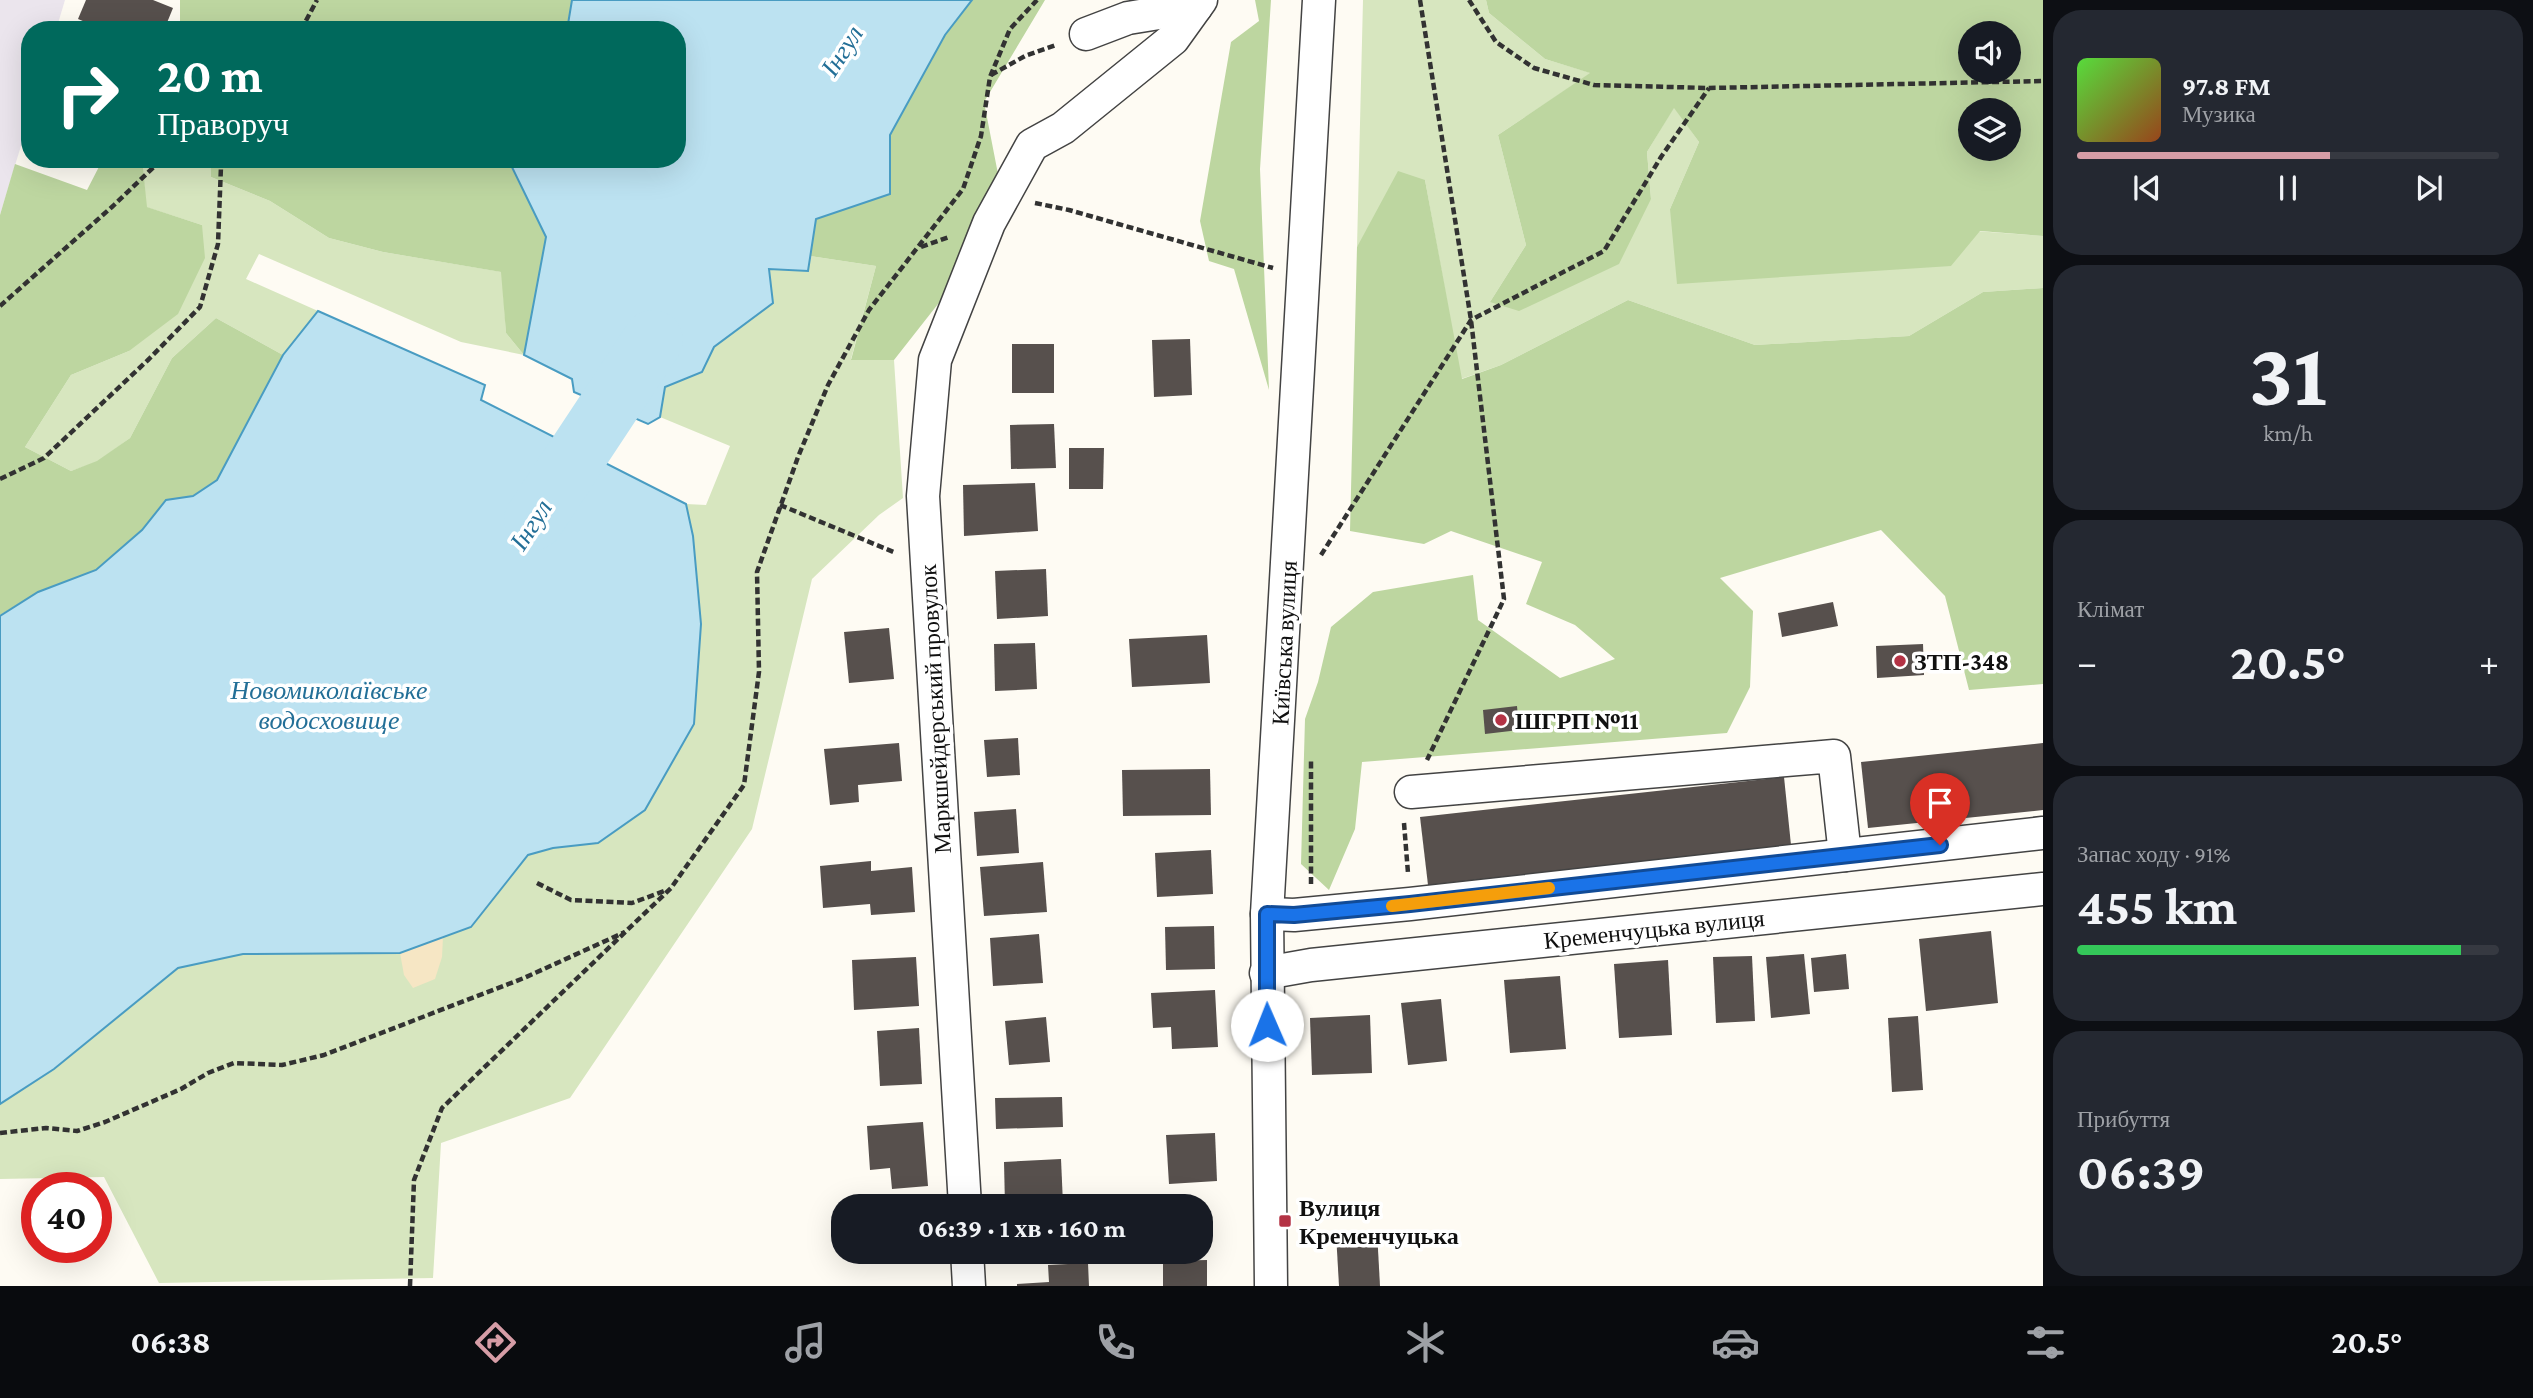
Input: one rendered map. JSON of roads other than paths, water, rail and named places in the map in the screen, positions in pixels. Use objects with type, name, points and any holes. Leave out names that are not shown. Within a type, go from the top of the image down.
[{"type":"street","name":"Київська вулиця","points":[[1270,1286],[1267,914],[1320,0]]},
{"type":"street","points":[[1086,34],[1128,18],[1199,4]]},
{"type":"street","name":"Маркшейдерський провулок","points":[[964,1194],[923,496],[935,360],[989,223],[1032,145],[1063,128],[1173,39],[1199,4]]},
{"type":"street","points":[[1411,792],[1834,756],[1845,855]]},
{"type":"street","points":[[1267,914],[1311,914],[1410,904],[2043,833]]},
{"type":"street","name":"Кременчуцька вулиця","points":[[1266,973],[1311,965],[2043,888]]},
{"type":"street","points":[[968,1264],[969,1286]]},
{"type":"water","points":[[572,0],[972,0],[945,35],[890,135],[890,194],[816,219],[808,271],[769,269],[773,303],[714,347],[702,372],[665,387],[660,417],[648,424],[574,392],[572,379],[524,355],[546,237],[512,168],[686,168],[686,21],[568,21]]},
{"type":"water","name":"Новомиколаївське водосховище","points":[[318,311],[485,385],[481,400],[686,504],[693,536],[701,624],[694,724],[645,810],[598,843],[553,848],[528,855],[471,927],[400,953],[243,954],[178,968],[54,1069],[0,1104],[0,616],[38,592],[96,570],[142,530],[166,500],[193,496],[217,480],[283,355]]},
{"type":"waterway","name":"Інгул","points":[[534,520],[653,340]]},
{"type":"place","name":"ЗТП-348","points":[[1900,661]]},
{"type":"place","name":"ШГРП №11","points":[[1501,720]]},
{"type":"place","name":"Вулиця Кременчуцька","points":[[1285,1221]]}]
